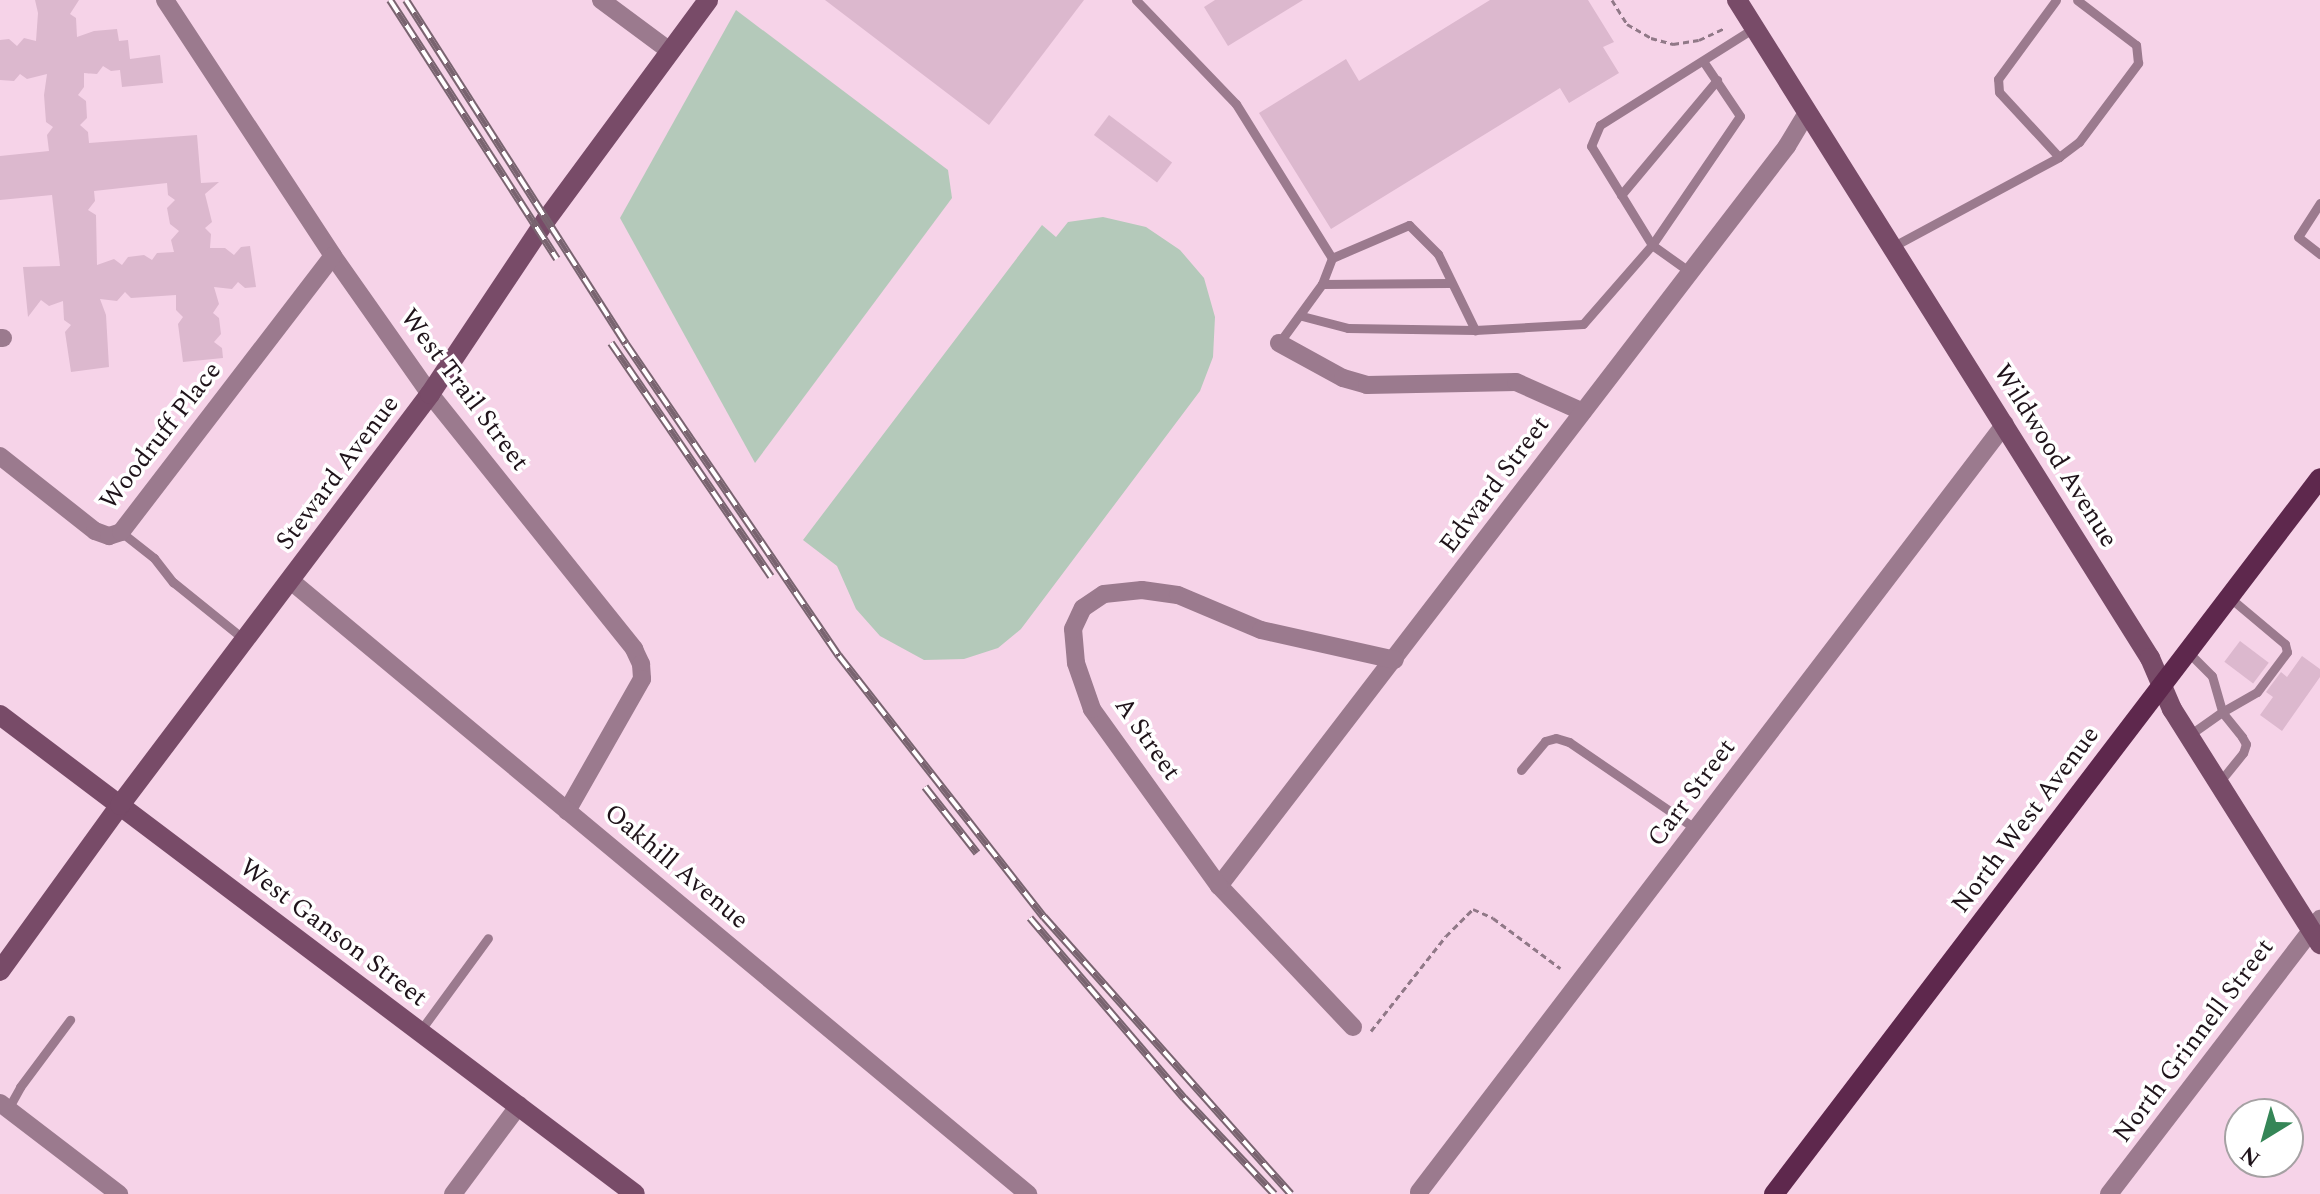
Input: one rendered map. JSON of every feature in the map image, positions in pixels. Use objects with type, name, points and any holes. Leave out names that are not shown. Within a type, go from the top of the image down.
[{"type":"main road","name":"North West Avenue","points":[[1774,1194],[2320,478]]},
{"type":"street","name":"West Trail Street","points":[[165,0],[333,256],[430,394],[634,649],[641,664],[642,679],[567,811]]},
{"type":"street","points":[[601,0],[670,51]]},
{"type":"street","name":"Steward Avenue","points":[[0,971],[120,805],[430,394],[539,230],[708,0]]},
{"type":"street","name":"Wildwood Avenue","points":[[1737,0],[2150,658],[2188,736],[2217,784],[2317,931]]},
{"type":"street","name":"Edward Street","points":[[1219,886],[1395,660],[1807,113]]},
{"type":"street","name":"Woodruff Place","points":[[0,456],[95,531],[109,536],[121,532],[333,256]]},
{"type":"street","points":[[1279,343],[1343,378],[1367,385],[1516,382],[1583,412]]},
{"type":"street","name":"Carr Street","points":[[1419,1192],[2005,424]]},
{"type":"street","name":"Oakhill Avenue","points":[[291,581],[1028,1194]]},
{"type":"street","name":"A Street","points":[[1353,1027],[1219,886],[1092,709],[1076,663],[1073,629],[1083,608],[1104,594],[1142,590],[1166,593],[1261,630],[1395,660]]},
{"type":"street","name":"West Ganson Street","points":[[0,715],[635,1194]]},
{"type":"street","name":"North Grinnell Street","points":[[2109,1194],[2317,931]]},
{"type":"street","points":[[453,1194],[519,1105]]},
{"type":"street","points":[[4,1106],[119,1194]]},
{"type":"lane","points":[[1136,0],[1236,104],[1332,258]]},
{"type":"lane","points":[[2056,0],[1998,79],[1999,92],[2059,157]]},
{"type":"lane","points":[[1892,247],[2059,157],[2079,142],[2138,63],[2136,45],[2077,0]]},
{"type":"lane","points":[[1690,272],[1652,245],[1591,146],[1600,125],[1754,28]]},
{"type":"lane","points":[[1302,316],[1348,328],[1475,330],[1583,324],[1652,245],[1740,116],[1703,61]]},
{"type":"lane","points":[[1621,195],[1717,80]]},
{"type":"lane","points":[[2320,203],[2298,237],[2320,254]]},
{"type":"lane","points":[[1279,343],[1302,316],[1322,284],[1332,258],[1409,225],[1438,254],[1449,283],[1475,330]]},
{"type":"lane","points":[[1322,284],[1449,283]]},
{"type":"lane","points":[[121,532],[154,558],[173,582],[245,640]]},
{"type":"lane","points":[[2188,736],[2257,692],[2287,652],[2285,644],[2228,597]]},
{"type":"lane","points":[[2187,651],[2212,676],[2222,712],[2246,744],[2243,753],[2217,784]]},
{"type":"lane","points":[[1521,770],[1545,741],[1556,738],[1569,742],[1696,829]]},
{"type":"lane","points":[[420,1031],[488,938]]},
{"type":"lane","points":[[4,1106],[70,1020]]},
{"type":"path","points":[[1612,0],[1627,24],[1651,38],[1673,44],[1699,40],[1725,28]]},
{"type":"path","points":[[1353,1027],[1370,1032],[1446,936],[1473,909],[1493,918],[1560,968]]},
{"type":"green space","points":[[736,10],[948,170],[952,198],[755,463],[620,218]]},
{"type":"green space","points":[[1103,217],[1146,227],[1180,250],[1204,278],[1215,317],[1213,357],[1200,391],[1021,629],[998,648],[964,659],[924,660],[880,636],[856,609],[837,566],[803,540],[1042,225],[1056,237],[1068,222]]},
{"type":"building","points":[[35,0],[79,0],[70,14],[76,18],[77,37],[94,31],[117,29],[119,41],[128,40],[130,59],[160,55],[163,83],[122,87],[120,70],[111,71],[103,66],[97,74],[84,73],[84,87],[78,95],[86,101],[87,118],[80,125],[88,132],[89,143],[197,135],[201,183],[219,182],[205,194],[212,222],[205,228],[211,234],[210,248],[225,248],[234,255],[241,247],[250,246],[256,287],[245,288],[238,282],[232,289],[214,287],[219,304],[213,313],[219,318],[221,334],[214,342],[222,348],[223,358],[183,362],[178,324],[183,317],[176,310],[176,295],[131,298],[125,292],[117,301],[100,299],[106,315],[109,367],[71,372],[65,332],[71,325],[64,320],[63,301],[49,306],[41,300],[28,317],[23,267],[60,266],[52,195],[0,200],[0,156],[49,151],[47,135],[53,127],[46,122],[44,95],[47,74],[27,79],[20,74],[14,81],[0,80],[0,40],[9,39],[17,46],[24,38],[36,41],[38,13]],"holes":[[[167,183],[168,195],[175,200],[167,208],[170,224],[179,231],[171,240],[174,252],[157,253],[152,260],[144,255],[128,257],[122,265],[114,259],[97,265],[96,215],[88,210],[95,201],[94,191]]]},
{"type":"building","points":[[825,0],[1084,0],[989,125]]},
{"type":"building","points":[[1215,0],[1303,0],[1228,46],[1204,7]]},
{"type":"building","points":[[1490,0],[1588,0],[1614,42],[1603,47],[1619,73],[1569,103],[1560,88],[1331,229],[1259,113],[1346,59],[1359,81]]},
{"type":"building","points":[[1109,115],[1172,163],[1157,183],[1094,135]]},
{"type":"building","points":[[2240,641],[2269,663],[2253,683],[2224,662]]},
{"type":"building","points":[[2302,656],[2320,669],[2320,677],[2282,731],[2260,715],[2273,697],[2266,692],[2281,672],[2287,677]]},
{"type":"railway","points":[[390,0],[557,259]]},
{"type":"railway","points":[[406,0],[626,344],[839,656],[1044,917],[1291,1194]]},
{"type":"railway","points":[[611,343],[771,577]]},
{"type":"railway","points":[[925,787],[977,853]]},
{"type":"railway","points":[[1030,918],[1184,1098],[1274,1194]]}]
